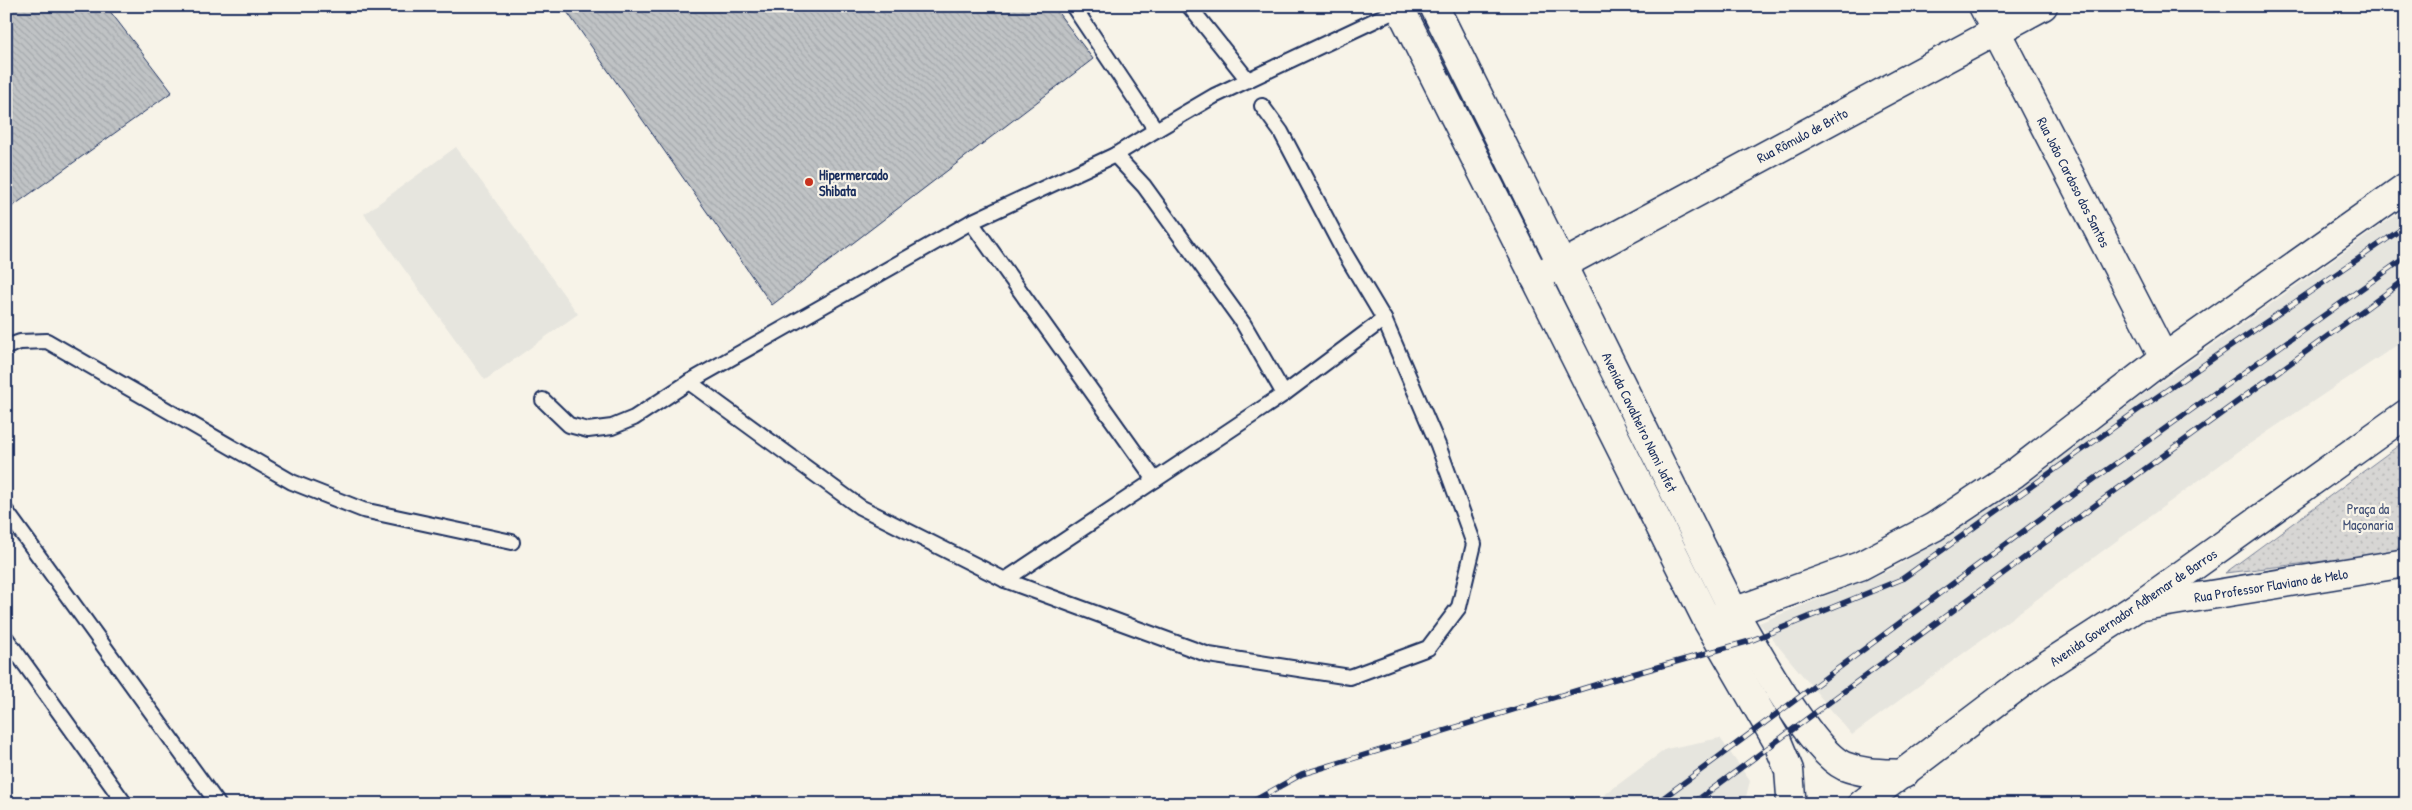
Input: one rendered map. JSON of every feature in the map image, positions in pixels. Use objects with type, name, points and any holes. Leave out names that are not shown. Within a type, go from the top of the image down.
[{"type":"main road","name":"Avenida Cavalheiro Nami Jafet","points":[[1434,6],[1734,612],[1802,723],[1825,752],[1842,765],[1864,773],[1904,774]]},
{"type":"main road","name":"Rua João Cardoso dos Santos","points":[[1983,6],[2164,358]]},
{"type":"main road","name":"Rua Rômulo de Brito","points":[[1534,276],[1562,265],[2043,6]]},
{"type":"main road","name":"Avenida Cavalheiro Nami Jafet","points":[[1402,7],[1534,276],[1708,622],[1777,741],[1789,770],[1790,804]]},
{"type":"main road","points":[[1708,622],[1860,566],[1934,527],[2015,474],[2164,358],[2406,187]]},
{"type":"main road","name":"Avenida Governador Adhemar de Barros","points":[[1862,804],[2035,673],[2137,608],[2406,414]]},
{"type":"main road","name":"Rua Professor Flaviano de Melo","points":[[2137,608],[2406,563]]},
{"type":"lane","points":[[1073,6],[1156,130]]},
{"type":"lane","points":[[1189,6],[1248,80]]},
{"type":"lane","points":[[543,400],[569,425],[588,430],[604,428],[634,418],[690,382],[971,222],[1115,155],[1214,96],[1402,7]]},
{"type":"lane","points":[[690,382],[860,507],[1005,580],[1209,655],[1350,677],[1428,648],[1459,608],[1474,544],[1438,445],[1384,319],[1304,177],[1281,132],[1262,106]]},
{"type":"lane","points":[[1115,155],[1144,186],[1243,323],[1284,394]]},
{"type":"lane","points":[[971,222],[1154,480]]},
{"type":"lane","points":[[1005,580],[1284,394],[1384,319]]},
{"type":"lane","points":[[6,347],[20,342],[47,341],[292,482],[363,510],[512,542]]},
{"type":"lane","points":[[6,511],[214,798]]},
{"type":"lane","points":[[6,638],[125,804]]},
{"type":"shaded area","points":[[456,147],[578,314],[485,380],[364,214]]},
{"type":"shaded area","points":[[2406,208],[2406,339],[2239,451],[1852,735],[1759,623],[1893,569],[1937,541]]},
{"type":"shaded area","points":[[1720,738],[1750,781],[1744,804],[1592,804],[1666,749]]},
{"type":"green space","name":"Praça da Maçonaria","points":[[2406,440],[2406,551],[2225,573]]},
{"type":"building","points":[[6,6],[106,6],[172,92],[6,211]]},
{"type":"building","name":"Hipermercado Shibata","points":[[563,6],[1053,6],[1093,59],[772,305]]},
{"type":"railway","points":[[1248,804],[1302,774],[1608,681],[1750,641],[1902,579],[2138,410],[2406,226]]},
{"type":"railway","points":[[1655,804],[2090,482],[2406,257]]},
{"type":"railway","points":[[1692,804],[2101,501],[2406,279]]},
{"type":"place","name":"Hipermercado Shibata","points":[[809,182]]}]
